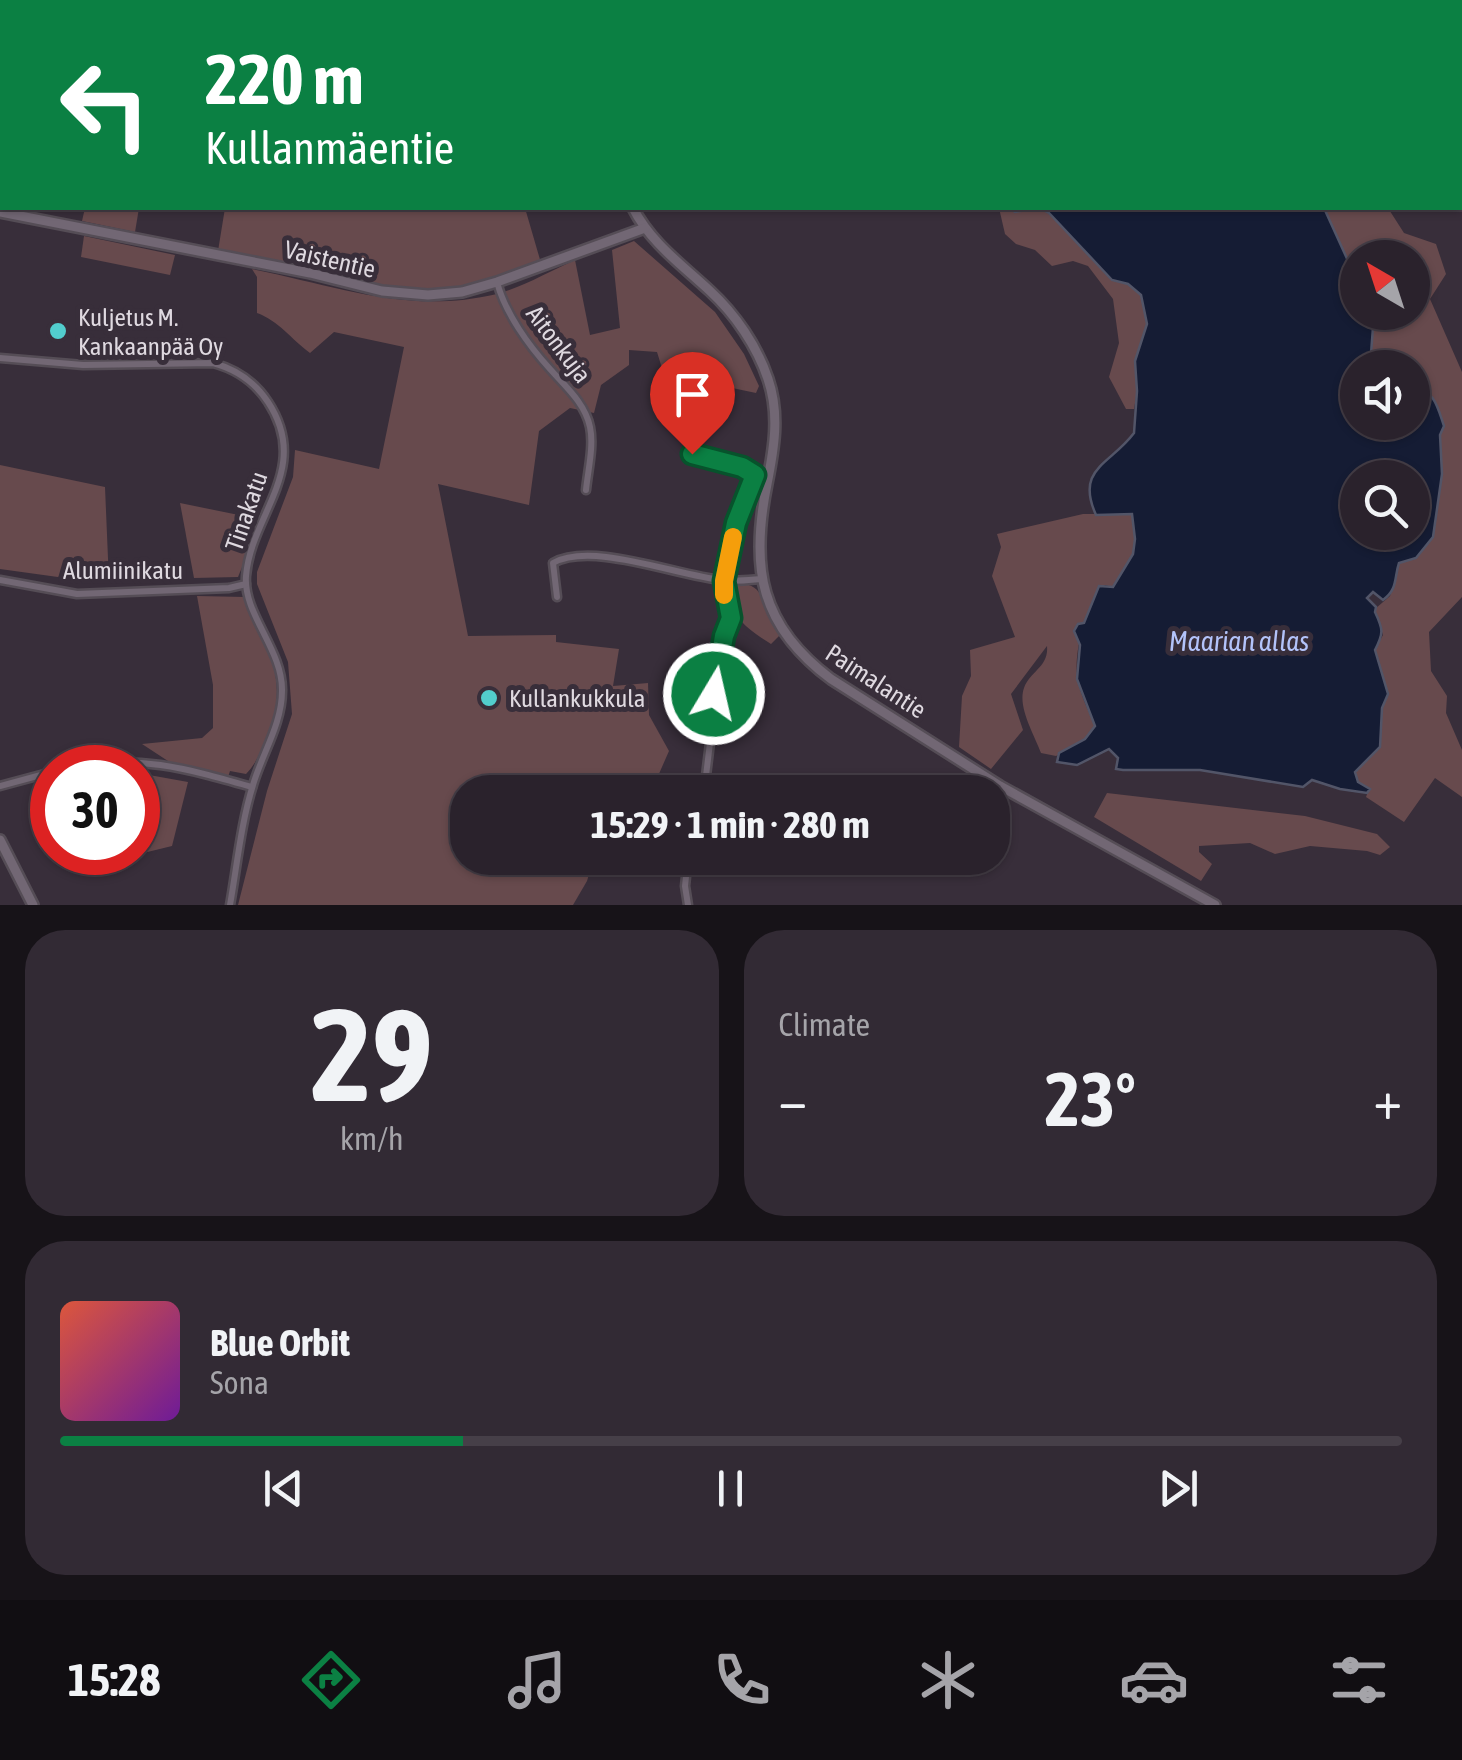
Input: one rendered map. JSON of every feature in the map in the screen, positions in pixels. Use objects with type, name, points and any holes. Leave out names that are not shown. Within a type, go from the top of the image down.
[{"type":"street","name":"Paimalantie","points":[[634,210],[670,256],[730,312],[768,380],[775,430],[758,541],[761,579],[781,629],[801,654],[831,680],[1000,786],[1215,905]]},
{"type":"street","name":"Vaistentie","points":[[0,212],[310,273],[382,291],[445,294],[497,282],[646,228]]},
{"type":"street","name":"Aitonkuja","points":[[497,282],[502,300],[541,358],[572,393],[589,423],[586,490]]},
{"type":"street","name":"Tinakatu","points":[[0,358],[83,366],[203,362],[232,370],[257,388],[278,422],[284,460],[248,566],[246,584],[277,660],[282,689],[278,719],[252,787],[230,905]]},
{"type":"street","points":[[692,454],[742,467],[755,475],[736,523],[724,581],[731,618],[720,653],[706,775]]},
{"type":"street","points":[[557,598],[553,564],[568,558],[604,558],[724,581],[761,579]]},
{"type":"street","name":"Alumiinikatu","points":[[0,580],[78,594],[230,588],[246,584]]},
{"type":"street","points":[[160,764],[252,787]]},
{"type":"street","points":[[0,786],[30,778]]},
{"type":"street","points":[[0,840],[34,905]]},
{"type":"street","points":[[686,875],[688,905]]},
{"type":"shaded area","points":[[85,210],[139,210],[135,232],[82,221]]},
{"type":"shaded area","points":[[225,210],[526,210],[541,263],[486,281],[427,291],[367,285],[218,251]]},
{"type":"shaded area","points":[[999,210],[1043,210],[1112,280],[1128,284],[1141,295],[1147,324],[1135,361],[1134,409],[1126,409],[1109,377],[1119,343],[1113,299],[1088,266],[1073,261],[1052,266],[1035,250],[1016,244],[1005,234]]},
{"type":"shaded area","points":[[1325,210],[1389,210],[1404,233],[1424,240],[1340,240],[1340,243]]},
{"type":"shaded area","points":[[84,236],[175,255],[170,275],[81,257]]},
{"type":"shaded area","points":[[634,241],[715,312],[744,354],[759,386],[756,393],[699,381],[694,385],[691,407],[673,404],[657,352],[629,350],[629,365],[601,385],[594,413],[570,408],[539,431],[529,505],[438,484],[468,636],[556,635],[556,642],[619,649],[613,686],[648,683],[649,715],[669,751],[658,775],[450,775],[450,875],[589,875],[573,905],[238,905],[267,791],[292,714],[288,662],[257,584],[257,572],[293,477],[295,450],[379,469],[404,347],[334,332],[310,353],[278,325],[257,313],[257,277],[252,269],[373,296],[433,301],[497,294],[575,260],[590,335],[620,328],[612,250]]},
{"type":"shaded area","points":[[1430,242],[1436,244],[1446,274],[1430,299]]},
{"type":"shaded area","points":[[1430,299],[1462,372],[1462,597],[1429,632],[1431,671],[1447,696],[1446,713],[1462,750],[1462,797],[1435,778],[1404,822],[1366,797],[1369,789],[1358,782],[1355,772],[1379,747],[1382,708],[1388,694],[1375,650],[1383,635],[1375,609],[1390,596],[1399,563],[1416,558],[1418,550],[1430,550],[1430,513],[1442,474],[1440,434],[1430,400],[1430,350],[1371,350],[1373,330],[1430,330]]},
{"type":"shaded area","points":[[0,465],[105,487],[109,582],[96,577],[65,578],[0,569]]},
{"type":"shaded area","points":[[180,503],[258,519],[238,577],[194,578]]},
{"type":"shaded area","points":[[1083,514],[1132,514],[1135,539],[1133,554],[1112,587],[1105,585],[1092,603],[1079,644],[1078,681],[1095,726],[1085,739],[1056,756],[1041,753],[1022,696],[1027,682],[1045,659],[1047,646],[1011,694],[1023,730],[991,769],[959,747],[962,696],[971,676],[970,650],[1015,637],[992,576],[1001,547],[997,534]]},
{"type":"shaded area","points":[[744,584],[757,590],[780,635],[771,644],[749,629],[734,610],[728,593],[734,586]]},
{"type":"shaded area","points":[[197,596],[245,597],[268,648],[277,696],[261,750],[246,774],[230,771],[228,777],[171,763],[160,756],[160,745],[142,744],[202,738],[213,728],[213,685]]},
{"type":"shaded area","points":[[160,777],[188,782],[172,846],[160,849]]},
{"type":"shaded area","points":[[1107,793],[1305,816],[1377,834],[1390,847],[1380,855],[1310,846],[1275,854],[1250,843],[1199,846],[1199,852],[1212,864],[1201,881],[1094,817]]},
{"type":"water","name":"Maarian allas","points":[[1043,210],[1325,210],[1340,243],[1340,330],[1373,330],[1371,350],[1340,350],[1340,440],[1430,440],[1430,396],[1434,400],[1444,426],[1440,435],[1442,474],[1430,541],[1430,460],[1340,460],[1340,550],[1422,550],[1416,558],[1399,563],[1388,596],[1383,600],[1373,592],[1367,598],[1376,607],[1381,627],[1375,650],[1388,694],[1382,708],[1380,747],[1355,772],[1358,782],[1370,789],[1367,793],[1312,780],[1303,787],[1200,770],[1116,769],[1118,758],[1109,749],[1077,765],[1057,762],[1059,753],[1085,739],[1095,726],[1077,679],[1080,645],[1074,631],[1084,623],[1099,586],[1113,587],[1133,554],[1132,514],[1096,515],[1090,487],[1098,468],[1134,433],[1135,361],[1147,324],[1141,295],[1128,284],[1112,280]]},
{"type":"slow traffic","points":[[724,595],[733,537]]},
{"type":"place","name":"Kuljetus M. Kankaanpää Oy","points":[[58,331]]},
{"type":"place","name":"Kullankukkula","points":[[489,698]]},
{"type":"route","points":[[692,454],[742,467],[755,475],[736,523],[724,581],[731,618],[714,694]]}]
